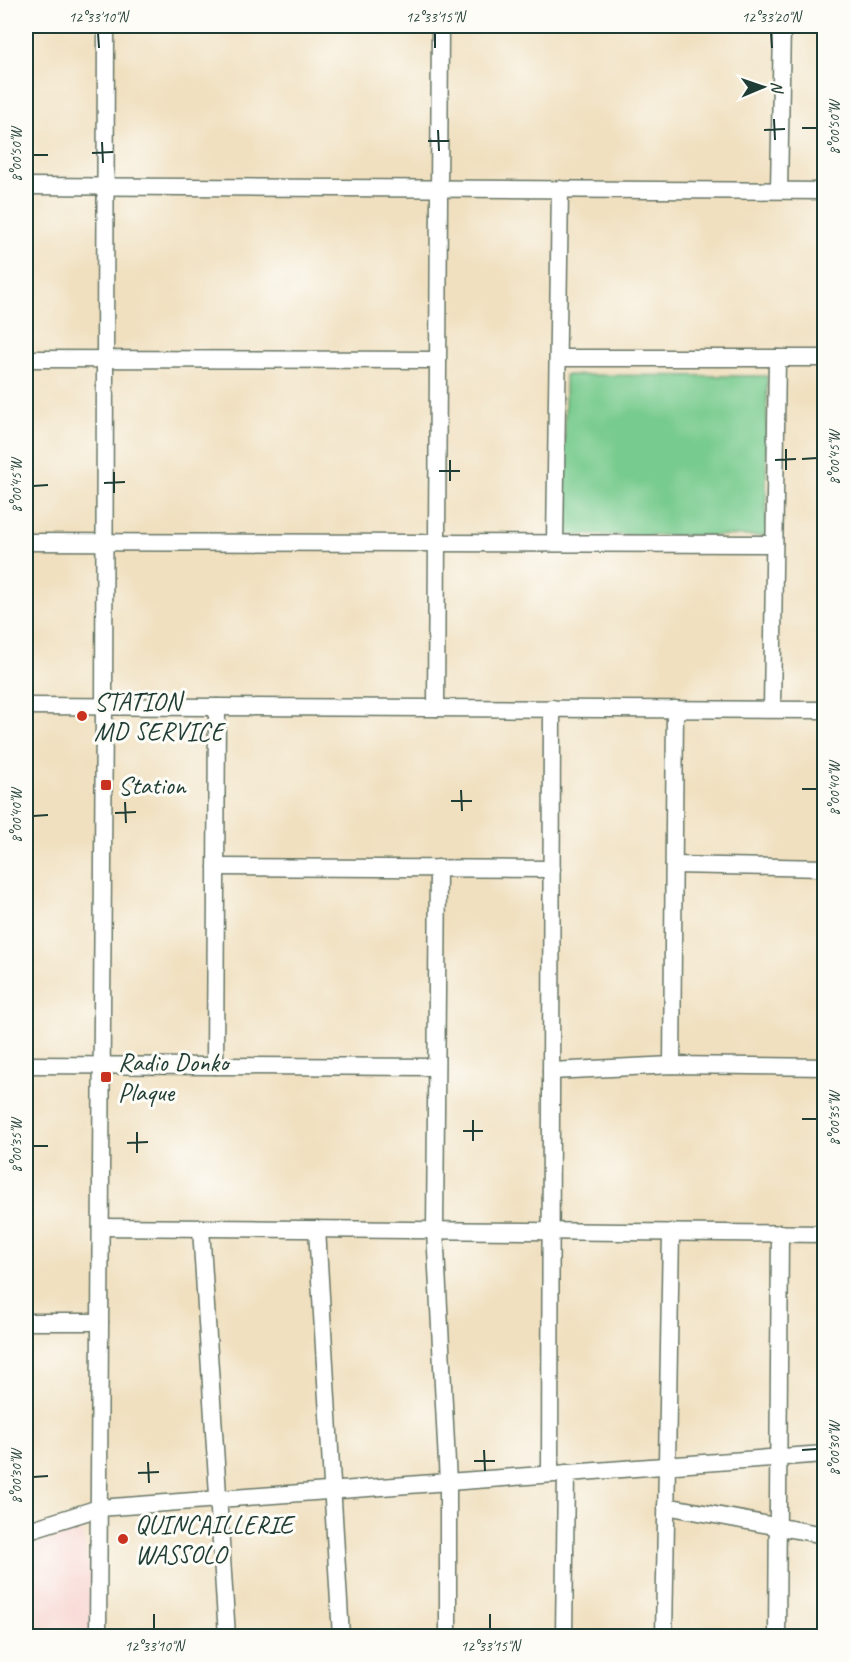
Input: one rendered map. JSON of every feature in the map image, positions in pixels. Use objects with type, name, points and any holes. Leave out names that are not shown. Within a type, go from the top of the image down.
[{"type":"street","points":[[98,1636],[106,26]]},
{"type":"street","points":[[436,708],[440,26]]},
{"type":"street","points":[[779,190],[782,26]]},
{"type":"street","points":[[26,186],[825,190]]},
{"type":"street","points":[[555,543],[560,189]]},
{"type":"street","points":[[558,358],[825,358]]},
{"type":"street","points":[[772,710],[777,358]]},
{"type":"street","points":[[26,359],[438,360]]},
{"type":"street","points":[[26,542],[774,544]]},
{"type":"street","points":[[26,706],[825,710]]},
{"type":"street","points":[[215,1066],[217,706]]},
{"type":"street","points":[[552,708],[550,1231],[564,1636]]},
{"type":"street","points":[[672,1065],[675,709]]},
{"type":"street","points":[[674,865],[825,868]]},
{"type":"street","points":[[216,867],[552,869]]},
{"type":"street","points":[[438,868],[435,1230],[448,1482],[448,1636]]},
{"type":"street","points":[[26,1065],[436,1067]]},
{"type":"street","points":[[551,1071],[672,1065],[825,1067]]},
{"type":"street","points":[[101,1227],[825,1234]]},
{"type":"street","points":[[201,1228],[227,1636]]},
{"type":"street","points":[[317,1229],[341,1636]]},
{"type":"street","points":[[664,1636],[671,1232]]},
{"type":"street","points":[[777,1636],[780,1233]]},
{"type":"street","points":[[26,1322],[100,1322]]},
{"type":"street","points":[[26,1531],[99,1508],[825,1454]]},
{"type":"street","points":[[666,1506],[825,1535]]},
{"type":"shaded area","points":[[82,1531],[98,1598],[97,1636],[26,1636],[26,1547]]},
{"type":"green space","points":[[565,375],[767,376],[766,536],[564,535]]},
{"type":"place","name":"STATION MD SERVICE","points":[[82,716]]},
{"type":"place","name":"Station","points":[[106,785]]},
{"type":"place","name":"Radio Donko Plaque","points":[[106,1077]]},
{"type":"place","name":"QUINCAILLERIE WASSOLO","points":[[123,1539]]}]
